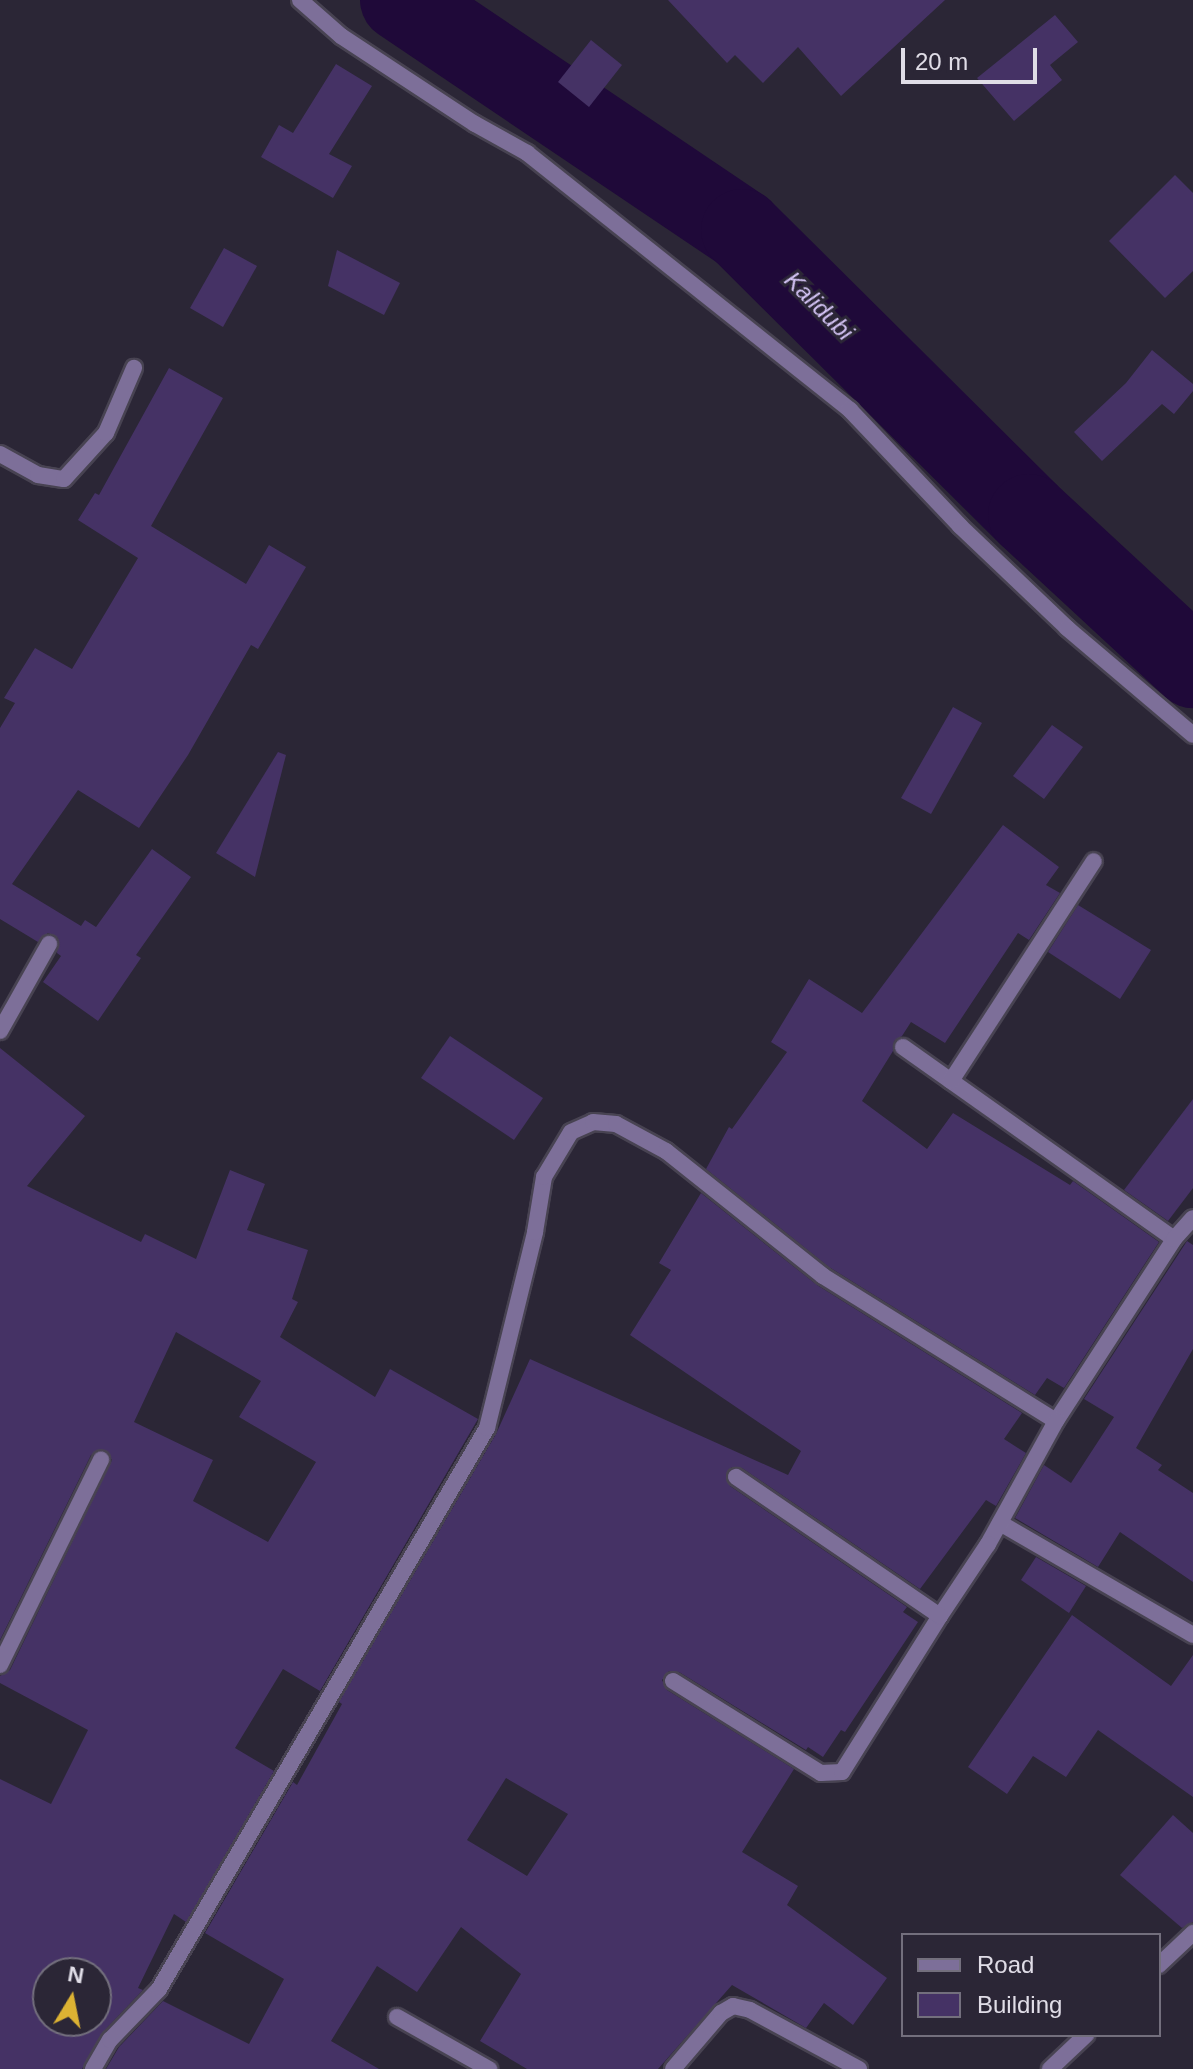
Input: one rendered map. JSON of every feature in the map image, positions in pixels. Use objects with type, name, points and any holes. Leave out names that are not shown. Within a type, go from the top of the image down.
[{"type":"street","points":[[300,0],[341,36],[475,124],[527,153],[850,410],[960,526],[1035,597],[1193,735]]},
{"type":"street","points":[[0,454],[38,475],[64,479],[106,433],[134,368]]},
{"type":"street","points":[[951,1081],[1094,861]]},
{"type":"street","points":[[0,1031],[49,944]]},
{"type":"street","points":[[903,1047],[1174,1239]]},
{"type":"street","points":[[93,2069],[110,2040],[159,1989],[487,1428],[535,1232],[544,1177],[571,1132],[593,1122],[616,1124],[647,1139],[823,1276],[1056,1421]]},
{"type":"street","points":[[673,1681],[821,1773],[842,1772],[1000,1523],[1056,1421],[1174,1239],[1193,1218]]},
{"type":"street","points":[[0,1665],[101,1460]]},
{"type":"street","points":[[736,1477],[940,1616]]},
{"type":"street","points":[[1000,1523],[1193,1635]]},
{"type":"street","points":[[1161,1963],[1193,1933]]},
{"type":"street","points":[[673,2069],[721,2013],[733,2006],[750,2010],[859,2069]]},
{"type":"street","points":[[397,2017],[489,2069]]},
{"type":"street","points":[[1050,2069],[1084,2037]]},
{"type":"building","points":[[668,0],[945,0],[841,96],[798,47],[763,83],[735,55],[727,63]]},
{"type":"building","points":[[1055,15],[1078,42],[1050,65],[1062,80],[1014,121],[977,78]]},
{"type":"building","points":[[591,40],[622,65],[589,107],[558,82]]},
{"type":"building","points":[[336,64],[372,86],[329,154],[352,166],[333,198],[261,157],[279,125],[293,133]]},
{"type":"building","points":[[1175,175],[1193,193],[1193,271],[1165,298],[1109,241]]},
{"type":"building","points":[[224,248],[257,266],[223,327],[190,308]]},
{"type":"building","points":[[337,250],[400,283],[384,315],[328,286]]},
{"type":"building","points":[[1152,350],[1193,384],[1193,391],[1174,414],[1162,404],[1102,461],[1074,432],[1126,383]]},
{"type":"building","points":[[169,368],[223,398],[151,526],[246,584],[269,545],[306,567],[258,649],[251,645],[188,755],[139,828],[78,790],[12,884],[81,926],[85,920],[96,927],[152,849],[191,877],[136,955],[141,958],[98,1021],[43,982],[61,956],[57,953],[58,938],[48,933],[38,942],[0,919],[0,728],[15,703],[4,698],[35,648],[72,669],[138,558],[78,520],[95,493],[99,495]]},
{"type":"building","points":[[953,707],[982,723],[931,814],[901,798]]},
{"type":"building","points":[[1052,725],[1083,747],[1044,799],[1013,776]]},
{"type":"building","points":[[278,752],[286,755],[255,877],[216,853]]},
{"type":"building","points":[[1003,825],[1059,867],[1046,885],[1060,893],[1029,940],[1018,933],[945,1043],[911,1022],[902,1036],[894,1041],[893,1051],[862,1101],[927,1149],[953,1113],[1070,1185],[1073,1181],[1159,1242],[1064,1388],[1047,1378],[1035,1395],[829,1267],[706,1169],[729,1127],[732,1129],[787,1052],[771,1042],[809,979],[862,1013]]},
{"type":"building","points":[[1078,905],[1151,950],[1120,999],[1048,952]]},
{"type":"building","points":[[450,1036],[543,1098],[514,1140],[421,1078]]},
{"type":"building","points":[[0,1048],[85,1116],[27,1186],[141,1242],[145,1234],[196,1259],[230,1170],[265,1184],[247,1230],[308,1250],[292,1299],[298,1302],[280,1337],[375,1397],[390,1369],[478,1419],[320,1691],[283,1669],[235,1748],[274,1771],[186,1922],[174,1914],[138,1988],[143,1990],[112,2023],[112,1957],[32,1957],[32,2037],[100,2037],[82,2069],[0,2069],[0,1779],[51,1804],[88,1730],[0,1683],[0,1676],[10,1670],[112,1460],[105,1450],[91,1455],[0,1640]],"holes":[[[176,1332],[261,1381],[239,1417],[316,1462],[268,1542],[193,1501],[213,1460],[134,1422]]]},
{"type":"building","points":[[1193,1099],[1193,1188],[1168,1221],[1124,1190]]},
{"type":"building","points":[[701,1193],[817,1285],[1022,1413],[1004,1439],[1026,1453],[996,1506],[986,1500],[920,1589],[742,1468],[732,1467],[727,1472],[730,1486],[907,1607],[903,1612],[918,1622],[845,1732],[841,1730],[823,1757],[808,1747],[806,1750],[679,1672],[669,1671],[662,1680],[667,1690],[794,1769],[742,1852],[798,1886],[787,1905],[887,1978],[853,2025],[824,2003],[806,2028],[732,1985],[658,2069],[527,2069],[480,2041],[521,1974],[461,1927],[417,1992],[377,1966],[331,2041],[379,2069],[106,2069],[119,2047],[163,2001],[249,2044],[284,1979],[205,1933],[293,1782],[297,1785],[342,1704],[339,1702],[496,1434],[530,1359],[788,1475],[801,1451],[630,1335],[671,1270],[659,1263]],"holes":[[[506,1778],[568,1814],[527,1876],[467,1840]]]},
{"type":"building","points":[[1187,1241],[1193,1245],[1193,1349],[1136,1448],[1162,1465],[1158,1470],[1193,1493],[1193,1582],[1120,1532],[1098,1567],[1015,1518],[1044,1465],[1071,1483],[1114,1417],[1084,1399]]},
{"type":"building","points":[[1036,1557],[1086,1586],[1069,1613],[1021,1580]]},
{"type":"building","points":[[1072,1615],[1171,1686],[1193,1655],[1193,1797],[1098,1730],[1066,1777],[1033,1756],[1007,1794],[968,1767]]},
{"type":"building","points":[[1173,1815],[1193,1833],[1193,1922],[1182,1928],[1120,1875]]},
{"type":"waterway","name":"Kalidubi","points":[[401,0],[742,230],[1029,515],[1193,667]]}]
